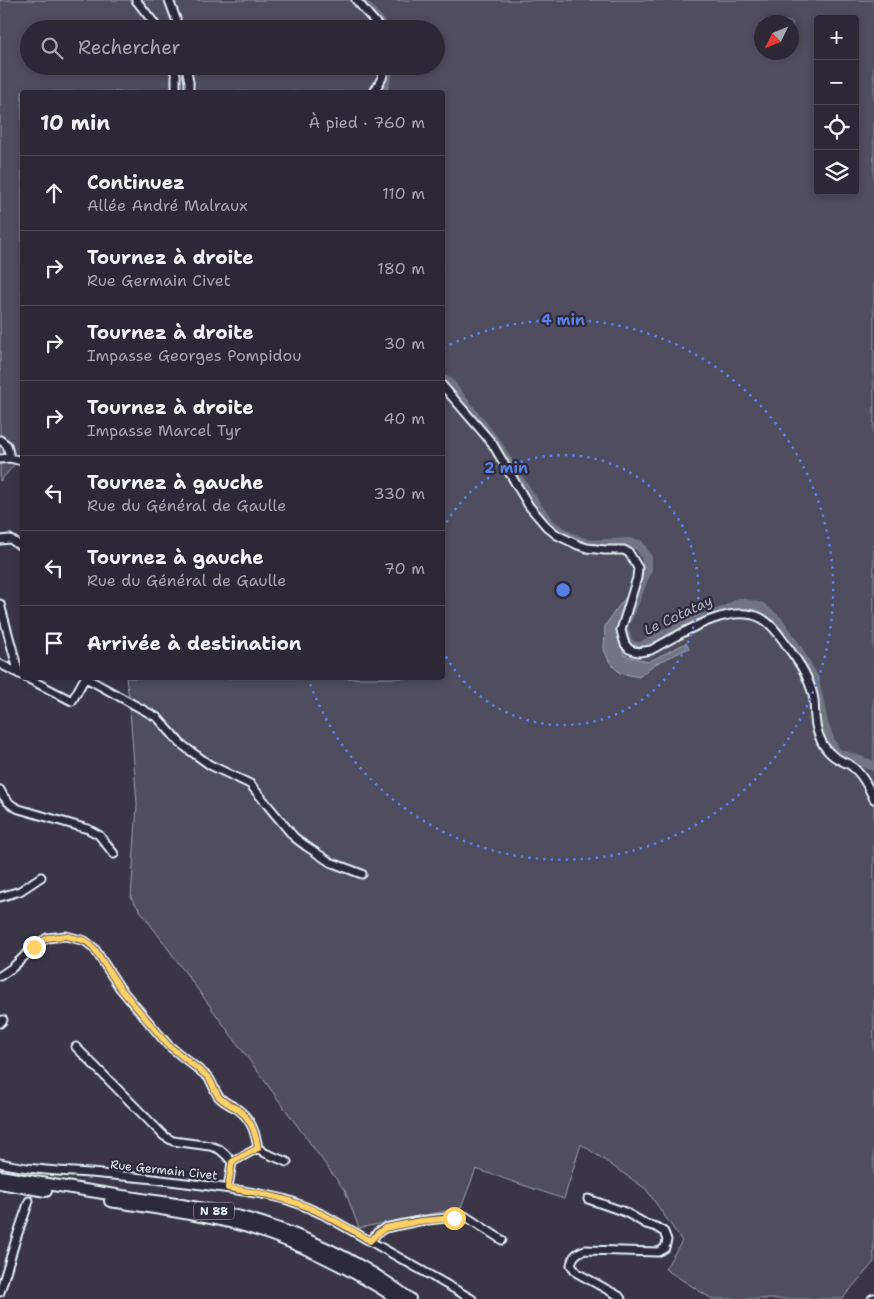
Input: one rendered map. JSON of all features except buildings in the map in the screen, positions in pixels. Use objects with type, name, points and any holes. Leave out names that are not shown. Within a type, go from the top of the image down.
[{"type":"highway","name":"N 88","points":[[0,1176],[200,1208],[260,1223],[300,1238],[353,1263],[410,1299]]},
{"type":"highway","name":"N 88","points":[[0,1184],[230,1222],[304,1247],[366,1278],[398,1299]]},
{"type":"street","points":[[136,0],[152,20]]},
{"type":"street","points":[[169,0],[176,20]]},
{"type":"street","points":[[356,0],[373,20]]},
{"type":"street","points":[[176,75],[176,90]]},
{"type":"street","points":[[188,75],[189,90]]},
{"type":"street","points":[[375,90],[383,75]]},
{"type":"street","points":[[445,388],[492,443],[529,506],[547,527],[570,542],[587,548],[624,550],[630,554],[638,568],[636,585],[621,630],[625,644],[630,649],[634,651],[651,650],[690,629],[725,616],[743,614],[753,615],[762,619],[783,640],[807,676],[814,699],[815,723],[822,743],[833,756],[849,764],[858,772],[874,799]]},
{"type":"street","points":[[0,440],[6,445],[10,458]]},
{"type":"street","points":[[0,459],[10,458],[20,460]]},
{"type":"street","points":[[0,540],[10,539],[20,546]]},
{"type":"street","points":[[0,604],[20,671]]},
{"type":"street","points":[[0,664],[20,674]]},
{"type":"street","points":[[31,680],[72,701],[84,680]]},
{"type":"street","points":[[89,680],[158,718],[180,743],[210,765],[250,784],[294,837],[306,846],[330,862],[362,874]]},
{"type":"street","points":[[0,790],[11,806],[88,829],[99,836],[114,854]]},
{"type":"street","points":[[0,897],[20,891],[41,877]]},
{"type":"street","points":[[0,976],[47,938],[66,936],[86,941],[94,948],[120,988],[168,1045],[212,1081],[218,1096],[223,1101],[246,1116],[254,1129],[258,1148],[287,1162]]},
{"type":"street","points":[[76,1047],[164,1136],[173,1141],[210,1146],[226,1155],[232,1162],[228,1188]]},
{"type":"street","points":[[232,1162],[258,1148]]},
{"type":"street","name":"Rue Germain Civet","points":[[0,1163],[60,1171],[154,1178],[266,1195],[303,1206],[324,1215],[472,1299]]},
{"type":"street","points":[[588,1199],[625,1212],[646,1224],[656,1227],[664,1232],[667,1240],[664,1248],[658,1252],[585,1250],[577,1253],[572,1258],[571,1265],[577,1273],[619,1296],[620,1299]]},
{"type":"street","points":[[0,1292],[29,1201]]},
{"type":"street","points":[[370,1241],[385,1228],[420,1221],[465,1216],[502,1240]]},
{"type":"street","points":[[453,1288],[459,1299]]},
{"type":"shaded area","points":[[0,0],[874,0],[874,1262],[842,1299],[712,1299],[665,1269],[682,1241],[646,1189],[581,1144],[564,1199],[476,1169],[461,1208],[359,1228],[345,1191],[131,898],[137,804],[126,680],[445,680],[445,90],[20,90],[20,466],[16,463],[0,481]]},
{"type":"water","points":[[632,587],[617,631],[624,655],[648,662],[686,643],[689,648],[653,665],[639,677],[620,673],[610,663],[604,650],[605,626]]},
{"type":"waterway","name":"Le Cotatay","points":[[365,6],[378,20]]},
{"type":"waterway","name":"Le Cotatay","points":[[383,90],[387,75]]},
{"type":"waterway","name":"Le Cotatay","points":[[445,381],[448,382],[497,444],[513,471],[551,525],[569,537],[589,545],[628,543],[639,545],[647,558],[647,569],[628,617]]},
{"type":"waterway","name":"Le Cotatay","points":[[625,634],[630,644],[641,647],[688,623],[723,612],[740,603],[762,608],[779,622],[814,679],[823,723],[836,753],[874,766]]},
{"type":"route","points":[[34,947],[47,938],[66,936],[86,941],[94,948],[120,988],[168,1045],[208,1077],[212,1081],[218,1096],[242,1112],[251,1122],[258,1148],[232,1162],[228,1188],[266,1195],[303,1206],[324,1215],[370,1241],[385,1228],[420,1221],[454,1218]]}]
